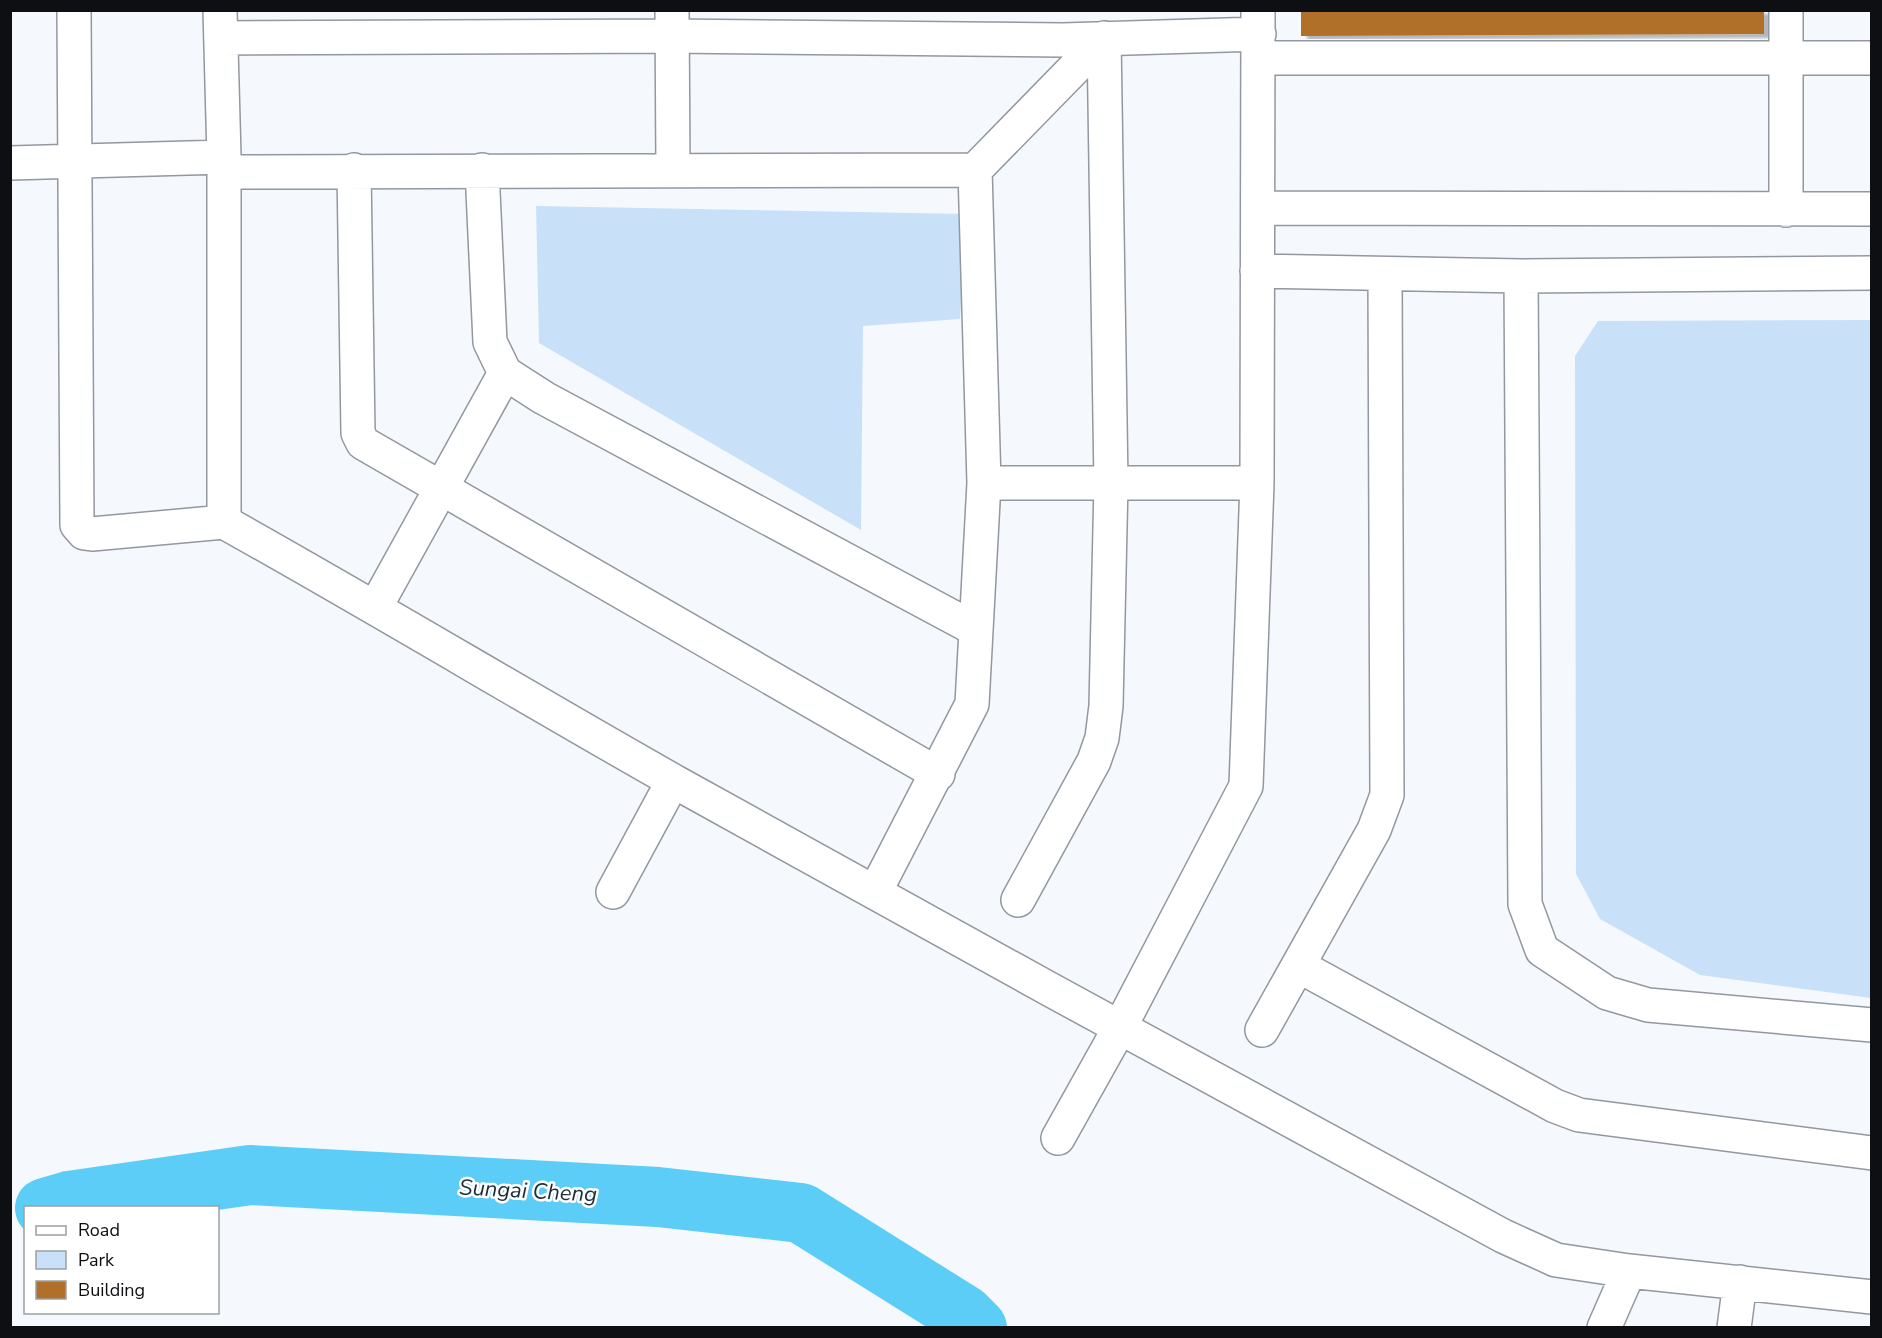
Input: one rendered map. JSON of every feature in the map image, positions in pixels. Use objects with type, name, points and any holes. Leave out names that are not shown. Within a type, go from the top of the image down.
[{"type":"street","points":[[74,10],[73,161],[77,525],[84,532],[92,534],[224,522],[376,606],[673,780],[1119,1029],[1503,1236],[1556,1260],[1629,1271],[1872,1297]]},
{"type":"street","points":[[1786,10],[1786,210]]},
{"type":"street","points":[[224,522],[224,165],[220,24],[671,23],[1063,40],[1258,34],[1786,58],[1872,58]]},
{"type":"street","points":[[671,23],[673,169]]},
{"type":"street","points":[[1058,1138],[1119,1029],[1246,786],[1257,483],[1258,34]]},
{"type":"street","points":[[10,163],[73,161],[354,170],[975,170],[1104,38]]},
{"type":"street","points":[[1018,900],[1094,761],[1102,738],[1107,706],[1111,483],[1104,38]]},
{"type":"street","points":[[354,170],[358,433],[363,443],[938,774]]},
{"type":"street","points":[[482,170],[490,342],[505,373],[544,398],[975,629]]},
{"type":"street","points":[[875,892],[938,774],[972,704],[984,483],[975,170]]},
{"type":"street","points":[[1258,208],[1872,209]]},
{"type":"street","points":[[1257,271],[1521,276],[1872,273]]},
{"type":"street","points":[[1263,1030],[1374,830],[1387,795],[1385,274]]},
{"type":"street","points":[[1521,276],[1525,904],[1542,950],[1607,993],[1648,1005],[1872,1024]]},
{"type":"street","points":[[376,606],[505,373]]},
{"type":"street","points":[[984,483],[1257,483]]},
{"type":"street","points":[[614,892],[673,780]]},
{"type":"street","points":[[1299,966],[1572,1113],[1872,1153]]},
{"type":"street","points":[[1604,1328],[1629,1271]]},
{"type":"street","points":[[1734,1328],[1740,1282]]},
{"type":"green space","points":[[536,206],[967,214],[960,319],[863,326],[861,530],[539,343]]},
{"type":"green space","points":[[1872,320],[1871,998],[1700,975],[1600,919],[1576,874],[1575,356],[1598,321]]},
{"type":"building","points":[[1301,10],[1764,10],[1764,34],[1301,36]]},
{"type":"waterway","name":"Sungai Cheng","points":[[52,1206],[69,1201],[250,1175],[658,1197],[801,1213],[964,1315],[977,1328]]}]
